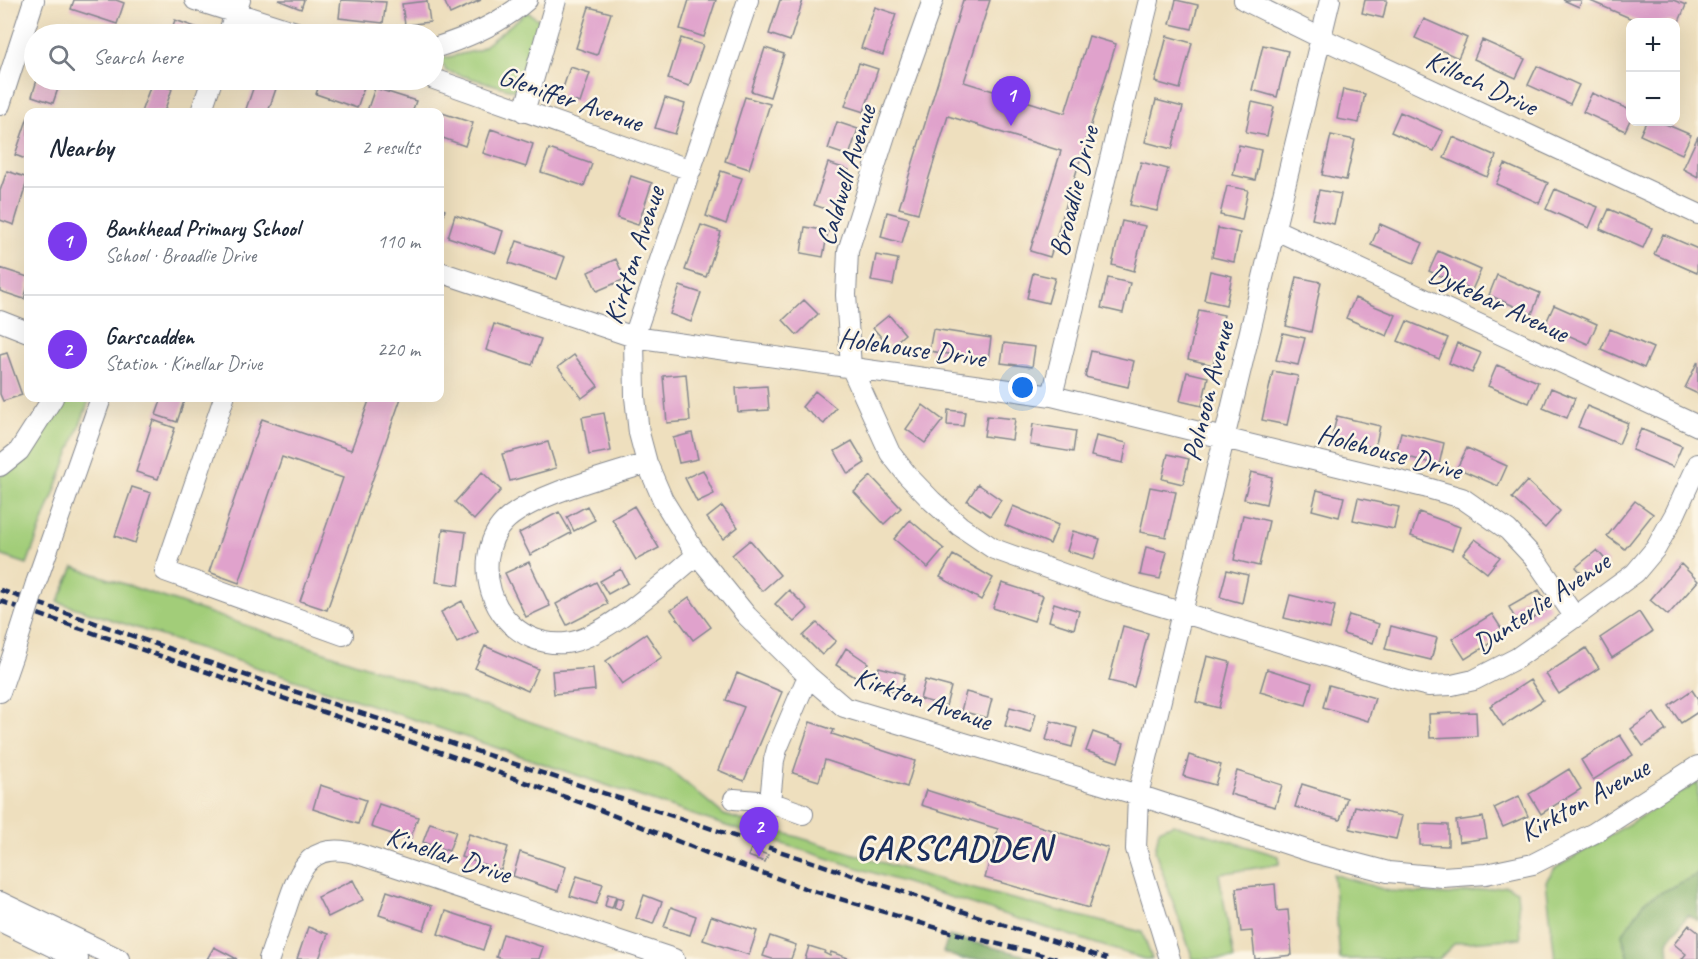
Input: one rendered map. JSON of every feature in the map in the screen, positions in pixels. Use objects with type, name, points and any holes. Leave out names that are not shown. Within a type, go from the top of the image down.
[{"type":"street","points":[[26,24],[34,0]]},
{"type":"street","points":[[195,0],[237,7],[278,24]]},
{"type":"street","points":[[444,45],[476,34],[516,10],[527,0]]},
{"type":"street","points":[[524,112],[556,0]]},
{"type":"street","name":"Kirkton Avenue","points":[[748,0],[634,337],[634,397],[639,433],[647,463],[679,530],[747,616],[808,676],[844,707],[1138,795],[1312,852],[1388,872],[1443,877],[1486,874],[1533,864],[1594,833],[1698,766]]},
{"type":"street","name":"Caldwell Avenue","points":[[933,0],[887,129],[848,252],[846,295],[850,368],[890,453],[908,476],[960,526],[994,549],[1026,562],[1183,612]]},
{"type":"street","name":"Broadlie Drive","points":[[1052,396],[1149,0]]},
{"type":"street","name":"Killoch Drive","points":[[1244,0],[1321,39],[1698,214]]},
{"type":"street","name":"Polnoon Avenue","points":[[1168,952],[1136,849],[1138,795],[1330,0]]},
{"type":"street","points":[[231,24],[237,7]]},
{"type":"street","points":[[0,105],[24,31]]},
{"type":"street","name":"Gleniffer Avenue","points":[[444,83],[691,170]]},
{"type":"street","points":[[202,108],[209,90]]},
{"type":"street","name":"Dykebar Avenue","points":[[1276,230],[1698,426]]},
{"type":"street","name":"Holehouse Drive","points":[[444,273],[634,337],[1052,396],[1462,498],[1508,530],[1535,559],[1575,617]]},
{"type":"street","points":[[0,321],[24,330]]},
{"type":"street","points":[[0,466],[19,451],[50,402]]},
{"type":"street","points":[[0,692],[100,402]]},
{"type":"street","points":[[223,402],[165,572],[343,635]]},
{"type":"street","points":[[647,463],[543,498],[520,508],[504,522],[494,536],[486,575],[490,594],[499,611],[517,629],[532,637],[546,642],[567,643],[591,634],[618,619],[697,555]]},
{"type":"street","name":"Dunterlie Avenue","points":[[1183,612],[1429,686],[1452,685],[1474,680],[1517,658],[1635,573],[1656,548],[1698,464]]},
{"type":"street","points":[[770,802],[777,749],[808,676]]},
{"type":"street","points":[[734,799],[770,802],[802,814]]},
{"type":"street","name":"Kinellar Drive","points":[[269,959],[299,871],[315,856],[336,850],[361,855],[674,959]]},
{"type":"street","points":[[0,902],[119,959]]},
{"type":"street","points":[[0,921],[78,959]]},
{"type":"green space","points":[[527,12],[541,21],[516,91],[446,71],[444,58],[479,50]]},
{"type":"green space","points":[[61,402],[88,402],[27,564],[0,555],[0,476],[21,462]]},
{"type":"green space","points":[[74,567],[669,769],[724,815],[954,884],[1142,932],[1152,959],[1144,959],[720,824],[383,709],[58,602]]},
{"type":"green space","points":[[1698,782],[1698,880],[1673,897],[1623,943],[1647,959],[1555,959],[1546,881],[1554,869]]},
{"type":"green space","points":[[1173,824],[1279,856],[1279,864],[1219,874],[1234,959],[1193,959],[1155,851],[1159,830]]},
{"type":"green space","points":[[1333,874],[1389,891],[1449,895],[1506,886],[1517,891],[1521,938],[1455,943],[1439,959],[1340,959]]},
{"type":"green space","points":[[1698,874],[1698,921],[1688,915],[1668,941],[1669,959],[1629,959],[1622,935],[1646,900]]},
{"type":"green space","points":[[949,936],[1038,959],[961,959],[943,952]]},
{"type":"building","points":[[74,0],[116,0],[124,3],[117,24],[71,9]]},
{"type":"building","points":[[278,0],[304,0],[301,9]]},
{"type":"building","points":[[341,0],[386,2],[383,23],[339,18]]},
{"type":"building","points":[[444,0],[481,0],[450,14]]},
{"type":"building","points":[[689,0],[716,0],[704,37],[680,29]]},
{"type":"building","points":[[780,0],[803,0],[790,41],[769,34]]},
{"type":"building","points":[[963,0],[990,0],[964,82],[1065,113],[1089,36],[1116,44],[1050,257],[1030,251],[1061,151],[948,116],[918,213],[899,208]]},
{"type":"building","points":[[1176,0],[1198,5],[1192,29],[1170,24]]},
{"type":"building","points":[[1365,0],[1387,0],[1383,18],[1362,13]]},
{"type":"building","points":[[1563,0],[1582,0],[1579,7]]},
{"type":"building","points":[[1588,0],[1673,0],[1686,5],[1680,19],[1630,18]]},
{"type":"building","points":[[427,1],[430,22],[405,24],[402,4]]},
{"type":"building","points":[[589,7],[611,13],[597,55],[576,48]]},
{"type":"building","points":[[875,7],[896,14],[883,55],[861,48]]},
{"type":"building","points":[[1424,19],[1467,38],[1458,58],[1415,38]]},
{"type":"building","points":[[175,20],[186,24],[174,24]]},
{"type":"building","points":[[1167,36],[1192,43],[1180,89],[1155,82]]},
{"type":"building","points":[[681,38],[703,45],[689,86],[668,79]]},
{"type":"building","points":[[1482,40],[1525,59],[1516,78],[1474,59]]},
{"type":"building","points":[[1263,45],[1288,51],[1277,97],[1252,90]]},
{"type":"building","points":[[765,48],[784,54],[770,97],[751,91]]},
{"type":"building","points":[[859,63],[878,69],[864,112],[845,106]]},
{"type":"building","points":[[1537,66],[1579,85],[1570,104],[1528,85]]},
{"type":"building","points":[[570,67],[590,73],[580,103],[560,97]]},
{"type":"building","points":[[1343,89],[1365,94],[1359,123],[1337,119]]},
{"type":"building","points":[[34,90],[58,90],[53,103],[32,96]]},
{"type":"building","points":[[149,90],[172,90],[165,108],[142,108]]},
{"type":"building","points":[[253,90],[276,90],[269,108],[246,108]]},
{"type":"building","points":[[317,90],[363,90],[357,108],[316,94]]},
{"type":"building","points":[[374,90],[416,101],[413,108],[368,108]]},
{"type":"building","points":[[1592,93],[1626,108],[1627,126],[1625,131],[1583,112]]},
{"type":"building","points":[[745,97],[770,104],[749,169],[725,161]]},
{"type":"building","points":[[665,98],[685,104],[675,134],[655,128]]},
{"type":"building","points":[[1156,100],[1183,107],[1172,149],[1145,142]]},
{"type":"building","points":[[1252,102],[1274,107],[1267,136],[1246,132]]},
{"type":"building","points":[[1400,112],[1443,131],[1434,151],[1391,132]]},
{"type":"building","points":[[444,113],[473,123],[465,146],[444,138]]},
{"type":"building","points":[[837,122],[858,129],[849,156],[828,149]]},
{"type":"building","points":[[1644,126],[1670,126],[1691,135],[1682,154],[1640,135]]},
{"type":"building","points":[[24,129],[24,158],[15,155]]},
{"type":"building","points":[[491,129],[533,144],[526,167],[483,153]]},
{"type":"building","points":[[1331,135],[1355,140],[1346,180],[1322,175]]},
{"type":"building","points":[[1698,136],[1698,177],[1683,169]]},
{"type":"building","points":[[1453,137],[1496,156],[1487,177],[1444,158]]},
{"type":"building","points":[[1239,145],[1261,150],[1255,180],[1233,175]]},
{"type":"building","points":[[549,149],[592,164],[584,186],[541,172]]},
{"type":"building","points":[[1141,162],[1168,169],[1157,211],[1130,205]]},
{"type":"building","points":[[828,163],[849,170],[835,212],[814,205]]},
{"type":"building","points":[[1505,164],[1548,183],[1539,203],[1496,184]]},
{"type":"building","points":[[7,171],[24,177],[24,191],[14,225],[0,220],[0,191]]},
{"type":"building","points":[[721,171],[742,178],[726,224],[706,216]]},
{"type":"building","points":[[631,176],[652,183],[638,225],[617,218]]},
{"type":"building","points":[[1227,186],[1248,190],[1242,220],[1220,215]]},
{"type":"building","points":[[1555,189],[1598,207],[1589,228],[1546,209]]},
{"type":"building","points":[[1319,190],[1341,194],[1334,224],[1312,219]]},
{"type":"building","points":[[1609,209],[1652,228],[1643,248],[1600,229]]},
{"type":"building","points":[[887,212],[909,218],[902,243],[881,237]]},
{"type":"building","points":[[455,215],[503,231],[496,253],[448,237]]},
{"type":"building","points":[[1122,221],[1145,226],[1134,271],[1112,265]]},
{"type":"building","points":[[1380,224],[1423,243],[1414,263],[1371,245]]},
{"type":"building","points":[[701,225],[721,232],[706,277],[685,270]]},
{"type":"building","points":[[805,227],[828,231],[823,257],[801,253]]},
{"type":"building","points":[[1218,228],[1240,233],[1234,262],[1212,257]]},
{"type":"building","points":[[1663,234],[1698,249],[1697,273],[1654,254]]},
{"type":"building","points":[[517,241],[565,257],[557,279],[509,263]]},
{"type":"building","points":[[1438,251],[1481,270],[1472,290],[1429,271]]},
{"type":"building","points":[[876,255],[898,259],[893,285],[871,281]]},
{"type":"building","points":[[616,259],[625,279],[597,291],[588,272]]},
{"type":"building","points":[[0,268],[24,276],[24,299],[0,291]]},
{"type":"building","points":[[1210,271],[1232,276],[1226,305],[1204,300]]},
{"type":"building","points":[[1033,273],[1055,278],[1048,303],[1027,298]]},
{"type":"building","points":[[1497,275],[1540,293],[1532,314],[1489,295]]},
{"type":"building","points":[[1297,277],[1321,282],[1311,332],[1286,326]]},
{"type":"building","points":[[1108,278],[1130,283],[1123,313],[1101,308]]},
{"type":"building","points":[[680,286],[701,293],[691,322],[670,314]]},
{"type":"building","points":[[1355,298],[1396,315],[1387,336],[1346,318]]},
{"type":"building","points":[[804,300],[818,314],[797,335],[783,320]]},
{"type":"building","points":[[1554,305],[1597,324],[1588,344],[1545,325]]},
{"type":"building","points":[[1199,310],[1224,315],[1213,365],[1188,359]]},
{"type":"building","points":[[889,315],[905,334],[890,347],[873,328]]},
{"type":"building","points":[[1407,321],[1448,338],[1439,359],[1398,341]]},
{"type":"building","points":[[494,324],[541,339],[532,365],[486,350]]},
{"type":"building","points":[[933,329],[991,338],[988,360],[929,351]]},
{"type":"building","points":[[1610,329],[1653,348],[1644,368],[1601,349]]},
{"type":"building","points":[[1283,333],[1305,338],[1298,365],[1276,360]]},
{"type":"building","points":[[1004,343],[1035,347],[1032,367],[1001,363]]},
{"type":"building","points":[[1457,343],[1481,353],[1472,373],[1449,363]]},
{"type":"building","points":[[1091,351],[1134,361],[1128,387],[1085,377]]},
{"type":"building","points":[[7,353],[22,395],[3,401],[0,394],[0,355]]},
{"type":"building","points":[[574,355],[598,386],[582,398],[558,367]]},
{"type":"building","points":[[1698,361],[1698,394],[1685,388]]},
{"type":"building","points":[[1497,365],[1538,382],[1529,403],[1488,386]]},
{"type":"building","points":[[1273,371],[1298,376],[1287,425],[1262,420]]},
{"type":"building","points":[[1187,372],[1208,377],[1202,406],[1180,401]]},
{"type":"building","points":[[686,374],[690,421],[667,423],[663,376]]},
{"type":"building","points":[[767,386],[769,410],[738,412],[736,388]]},
{"type":"building","points":[[1551,388],[1575,398],[1567,418],[1543,408]]},
{"type":"building","points":[[815,391],[836,408],[824,424],[802,407]]},
{"type":"building","points":[[161,402],[184,402],[177,422],[156,415]]},
{"type":"building","points":[[369,402],[400,402],[327,610],[300,601],[343,478],[282,457],[239,583],[209,572],[262,419],[351,450]]},
{"type":"building","points":[[923,405],[943,420],[925,443],[906,429]]},
{"type":"building","points":[[1587,406],[1628,423],[1619,444],[1578,427]]},
{"type":"building","points":[[948,410],[965,412],[963,426],[947,425]]},
{"type":"building","points":[[604,413],[611,451],[589,455],[582,417]]},
{"type":"building","points":[[987,416],[1015,419],[1012,440],[984,436]]},
{"type":"building","points":[[1337,416],[1380,426],[1375,448],[1332,437]]},
{"type":"building","points":[[153,420],[175,428],[158,479],[136,472]]},
{"type":"building","points":[[1033,424],[1076,431],[1073,452],[1030,445]]},
{"type":"building","points":[[1641,429],[1682,446],[1673,467],[1632,450]]},
{"type":"building","points":[[1401,432],[1444,443],[1439,465],[1396,454]]},
{"type":"building","points":[[692,433],[698,459],[679,463],[673,438]]},
{"type":"building","points":[[1096,436],[1127,443],[1123,463],[1091,456]]},
{"type":"building","points":[[852,441],[865,463],[848,474],[835,451]]},
{"type":"building","points":[[548,442],[556,468],[510,481],[502,454]]},
{"type":"building","points":[[1467,448],[1507,466],[1498,486],[1457,468]]},
{"type":"building","points":[[1168,454],[1189,459],[1183,484],[1162,479]]},
{"type":"building","points":[[703,470],[714,494],[697,502],[685,478]]},
{"type":"building","points":[[482,472],[501,490],[474,520],[455,502]]},
{"type":"building","points":[[1251,472],[1272,477],[1266,504],[1244,499]]},
{"type":"building","points":[[871,476],[901,508],[884,524],[854,492]]},
{"type":"building","points":[[1527,481],[1560,511],[1545,528],[1512,498]]},
{"type":"building","points":[[978,484],[1001,500],[990,516],[967,501]]},
{"type":"building","points":[[132,487],[151,493],[135,543],[115,536]]},
{"type":"building","points":[[1150,487],[1176,492],[1166,537],[1140,532]]},
{"type":"building","points":[[1317,490],[1344,497],[1339,517],[1312,510]]},
{"type":"building","points":[[1358,498],[1399,507],[1394,529],[1353,520]]},
{"type":"building","points":[[1635,501],[1653,514],[1625,549],[1607,536]]},
{"type":"building","points":[[587,506],[595,520],[574,531],[567,517]]},
{"type":"building","points":[[634,506],[659,548],[636,560],[612,519]]},
{"type":"building","points":[[722,506],[738,527],[723,539],[707,518]]},
{"type":"building","points":[[1013,506],[1058,525],[1050,544],[1005,525]]},
{"type":"building","points":[[559,512],[571,533],[530,555],[519,533]]},
{"type":"building","points":[[1419,512],[1460,527],[1452,550],[1411,536]]},
{"type":"building","points":[[1243,515],[1269,521],[1259,566],[1234,560]]},
{"type":"building","points":[[910,520],[944,549],[928,568],[894,539]]},
{"type":"building","points":[[443,529],[466,532],[459,585],[436,582]]},
{"type":"building","points":[[1073,531],[1100,539],[1094,559],[1067,551]]},
{"type":"building","points":[[1475,539],[1500,557],[1487,573],[1463,554]]},
{"type":"building","points":[[750,540],[780,575],[762,591],[732,555]]},
{"type":"building","points":[[1146,547],[1167,552],[1160,579],[1140,575]]},
{"type":"building","points":[[1597,550],[1608,563],[1587,580],[1576,567]]},
{"type":"building","points":[[953,555],[993,578],[981,600],[940,577]]},
{"type":"building","points":[[529,562],[550,606],[526,617],[505,573]]},
{"type":"building","points":[[1681,564],[1698,581],[1668,615],[1650,600]]},
{"type":"building","points":[[621,569],[628,583],[608,594],[600,581]]},
{"type":"building","points":[[1227,570],[1248,575],[1242,603],[1220,597]]},
{"type":"building","points":[[596,582],[608,604],[567,625],[556,604]]},
{"type":"building","points":[[1002,583],[1043,596],[1034,621],[993,608]]},
{"type":"building","points":[[789,590],[808,609],[794,622],[775,604]]},
{"type":"building","points":[[1539,590],[1550,608],[1519,626],[1509,607]]},
{"type":"building","points":[[1290,595],[1335,606],[1330,629],[1284,618]]},
{"type":"building","points":[[689,597],[711,627],[693,640],[671,610]]},
{"type":"building","points":[[462,601],[478,632],[457,643],[441,612]]},
{"type":"building","points":[[1054,603],[1079,611],[1074,629],[1049,621]]},
{"type":"building","points":[[1639,612],[1652,632],[1612,658],[1600,638]]},
{"type":"building","points":[[1492,614],[1505,634],[1465,659],[1452,639]]},
{"type":"building","points":[[1349,615],[1379,624],[1373,643],[1343,634]]},
{"type":"building","points":[[817,623],[836,641],[822,655],[803,636]]},
{"type":"building","points":[[1123,626],[1148,633],[1134,687],[1109,681]]},
{"type":"building","points":[[1391,626],[1437,638],[1431,660],[1385,649]]},
{"type":"building","points":[[646,634],[662,657],[622,684],[606,661]]},
{"type":"building","points":[[485,646],[538,669],[528,691],[475,668]]},
{"type":"building","points":[[846,648],[868,663],[858,679],[836,665]]},
{"type":"building","points":[[1586,648],[1599,668],[1559,694],[1546,674]]},
{"type":"building","points":[[1207,656],[1230,662],[1219,708],[1196,702]]},
{"type":"building","points":[[879,667],[905,674],[900,693],[874,686]]},
{"type":"building","points":[[593,668],[595,690],[554,694],[552,671]]},
{"type":"building","points":[[1267,669],[1312,683],[1306,705],[1260,692]]},
{"type":"building","points":[[737,673],[782,692],[744,781],[718,770],[744,707],[726,700]]},
{"type":"building","points":[[925,680],[951,687],[946,706],[920,699]]},
{"type":"building","points":[[1530,680],[1543,700],[1503,726],[1490,706]]},
{"type":"building","points":[[1329,685],[1375,698],[1368,721],[1323,707]]},
{"type":"building","points":[[1692,690],[1698,699],[1698,712],[1681,723],[1669,706]]},
{"type":"building","points":[[966,692],[992,699],[987,718],[961,711]]},
{"type":"building","points":[[1010,707],[1036,714],[1031,733],[1005,726]]},
{"type":"building","points":[[1476,712],[1477,736],[1430,738],[1429,714]]},
{"type":"building","points":[[1654,713],[1666,730],[1643,746],[1631,729]]},
{"type":"building","points":[[1051,721],[1077,728],[1072,747],[1046,740]]},
{"type":"building","points":[[810,722],[834,730],[832,734],[915,761],[907,787],[825,760],[819,781],[793,773]]},
{"type":"building","points":[[1093,732],[1124,743],[1118,762],[1086,751]]},
{"type":"building","points":[[1620,735],[1633,755],[1593,780],[1581,760]]},
{"type":"building","points":[[1189,755],[1221,765],[1215,785],[1183,776]]},
{"type":"building","points":[[1569,769],[1581,789],[1541,814],[1529,794]]},
{"type":"building","points":[[1237,771],[1282,785],[1275,807],[1230,794]]},
{"type":"building","points":[[1302,784],[1347,798],[1340,820],[1295,807]]},
{"type":"building","points":[[320,785],[366,800],[358,824],[313,809]]},
{"type":"building","points":[[926,790],[1108,848],[1089,908],[985,878],[998,829],[921,805]]},
{"type":"building","points":[[1519,796],[1528,816],[1503,827],[1494,808]]},
{"type":"building","points":[[379,804],[418,817],[410,840],[371,827]]},
{"type":"building","points":[[1355,806],[1402,816],[1396,839],[1350,829]]},
{"type":"building","points":[[1483,817],[1487,838],[1459,842],[1456,821]]},
{"type":"building","points":[[430,823],[456,831],[449,851],[423,842]]},
{"type":"building","points":[[1420,824],[1448,825],[1448,846],[1420,845]]},
{"type":"building","points":[[469,834],[508,847],[501,870],[461,857]]},
{"type":"building","points":[[751,849],[768,855],[765,862],[748,856]]},
{"type":"building","points":[[520,852],[566,867],[558,891],[513,876]]},
{"type":"building","points":[[577,876],[603,884],[596,904],[570,896]]},
{"type":"building","points":[[353,880],[363,900],[328,917],[318,897]]},
{"type":"building","points":[[1275,884],[1277,911],[1288,910],[1292,955],[1255,959],[1252,931],[1241,932],[1236,888]]},
{"type":"building","points":[[387,891],[432,906],[424,930],[379,915]]},
{"type":"building","points":[[608,894],[616,896],[612,908],[605,906]]},
{"type":"building","points":[[644,895],[662,902],[653,924],[636,918]]},
{"type":"building","points":[[617,897],[624,899],[620,910],[614,908]]},
{"type":"building","points":[[671,907],[696,916],[690,935],[664,927]]},
{"type":"building","points":[[446,911],[491,926],[483,950],[438,934]]},
{"type":"building","points":[[711,916],[757,931],[749,955],[703,940]]},
{"type":"building","points":[[1689,925],[1698,932],[1698,959],[1682,959],[1686,954],[1674,944]]},
{"type":"building","points":[[308,927],[328,934],[319,959],[297,959]]},
{"type":"building","points":[[503,934],[543,947],[539,959],[496,957]]},
{"type":"building","points":[[770,936],[796,945],[791,959],[772,959],[763,956]]},
{"type":"building","points":[[809,946],[825,951],[824,953],[830,956],[831,952],[851,959],[805,959]]},
{"type":"building","points":[[214,947],[237,959],[207,959]]},
{"type":"railway","points":[[0,590],[248,676],[1107,959]]},
{"type":"railway","points":[[0,601],[475,764],[807,889],[954,933],[1058,959]]},
{"type":"place","name":"Bankhead Primary School","points":[[1011,126]]},
{"type":"place","name":"Garscadden","points":[[759,857]]},
{"type":"district","name":"GARSCADDEN","points":[[954,847]]}]
